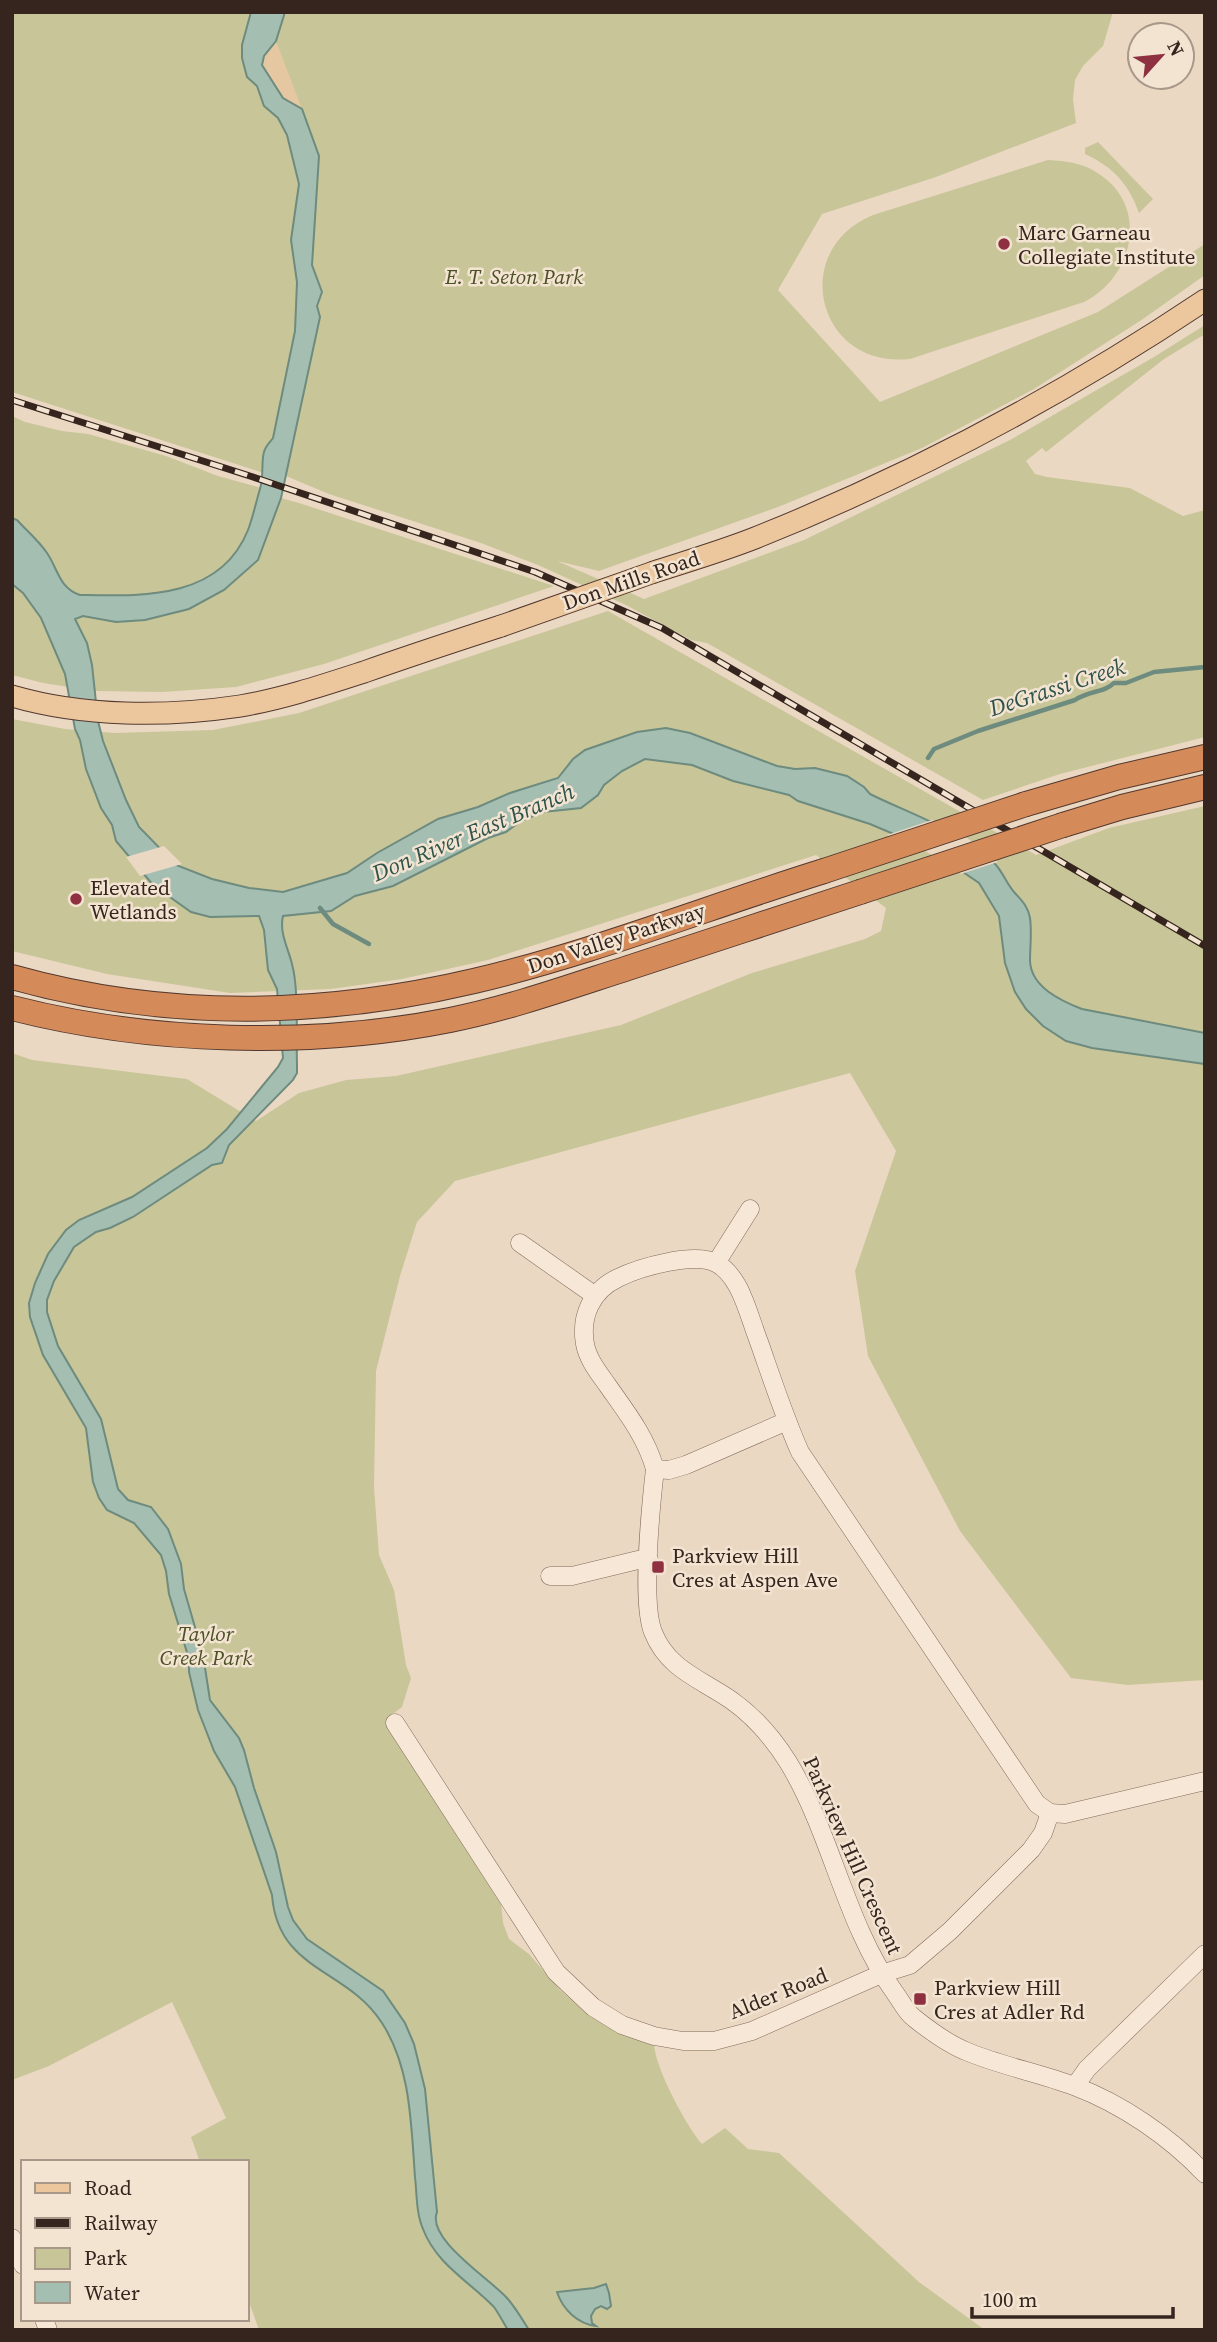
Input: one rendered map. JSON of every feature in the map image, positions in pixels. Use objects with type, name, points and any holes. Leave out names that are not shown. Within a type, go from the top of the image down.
[{"type":"highway","name":"Don Valley Parkway","points":[[12,977],[78,993],[176,1007],[329,1007],[414,994],[477,981],[537,964],[1026,804],[1119,777],[1205,757]]},
{"type":"highway","name":"Don Valley Parkway","points":[[12,1008],[65,1022],[145,1033],[240,1038],[330,1034],[451,1020],[555,992],[1063,825],[1122,807],[1205,788]]},
{"type":"main road","name":"Don Mills Road","points":[[22,699],[110,712],[188,711],[241,706],[282,697],[500,626],[753,539],[887,482],[989,431],[1097,371],[1205,300]]},
{"type":"street","points":[[716,1263],[750,1209]]},
{"type":"street","points":[[520,1243],[594,1295],[610,1282],[635,1271],[689,1259],[716,1263],[724,1269],[737,1285],[800,1452],[1037,1804],[1050,1813],[1065,1814],[1205,1780]]},
{"type":"street","name":"Parkview Hill Crescent","points":[[594,1295],[586,1319],[585,1344],[588,1355],[640,1432],[650,1451],[655,1469],[649,1560],[649,1620],[660,1646],[673,1663],[728,1698],[752,1717],[780,1751],[799,1783],[881,1974],[912,2016],[965,2051],[1075,2086],[1151,2127],[1205,2174]]},
{"type":"street","points":[[655,1469],[686,1465],[787,1421]]},
{"type":"street","points":[[550,1576],[572,1576],[638,1560],[649,1560]]},
{"type":"street","name":"Alder Road","points":[[395,1723],[509,1895],[556,1972],[593,2007],[622,2025],[654,2036],[683,2041],[714,2041],[752,2031],[881,1974],[910,1965],[950,1931],[1031,1850],[1043,1833],[1050,1813]]},
{"type":"street","points":[[1075,2086],[1087,2069],[1205,1954]]},
{"type":"street","points":[[12,2238],[21,2260]]},
{"type":"green space","name":"E. T. Seton Park","points":[[12,12],[1113,12],[1103,46],[1083,66],[1075,80],[1073,99],[1076,123],[936,177],[822,214],[778,290],[880,402],[1098,312],[1205,244],[1205,275],[1143,319],[1034,389],[922,448],[778,507],[599,571],[557,561],[644,599],[804,540],[1010,440],[1205,325],[1205,334],[1164,359],[1046,452],[1042,448],[1026,461],[1035,474],[1130,488],[1183,516],[1205,510],[1205,737],[1060,774],[983,800],[707,643],[691,640],[626,605],[538,565],[481,543],[329,494],[286,476],[264,473],[12,392]]},
{"type":"green space","points":[[1098,142],[1153,199],[1139,213],[1130,193],[1119,178],[1085,154],[1085,148]]},
{"type":"green space","points":[[1048,160],[1075,163],[1093,170],[1115,188],[1125,205],[1130,223],[1124,260],[1101,291],[1084,302],[910,359],[878,357],[853,346],[835,327],[825,304],[823,279],[830,254],[846,232],[873,215]]},
{"type":"green space","points":[[12,416],[25,422],[88,434],[166,456],[218,476],[261,488],[255,503],[277,509],[281,498],[554,586],[324,664],[236,687],[162,692],[95,691],[12,675]]},
{"type":"green space","name":"Taylor Creek Park","points":[[608,611],[1036,855],[1109,828],[1205,806],[1205,1680],[1128,1685],[1071,1678],[960,1531],[868,1356],[855,1271],[896,1151],[850,1073],[455,1181],[417,1222],[376,1371],[374,1487],[379,1555],[394,1590],[406,1665],[411,1678],[402,1707],[387,1718],[501,1904],[503,1923],[509,1939],[529,1954],[560,1990],[588,2015],[613,2030],[654,2045],[660,2068],[673,2097],[702,2144],[725,2128],[748,2149],[779,2153],[919,2282],[985,2330],[259,2330],[248,2299],[248,2160],[199,2160],[191,2137],[226,2118],[172,2002],[49,2066],[12,2080],[12,1053],[32,1060],[187,1079],[256,1121],[299,1093],[346,1080],[396,1076],[621,1025],[752,973],[865,939],[881,931],[886,908],[816,855],[488,960],[402,979],[331,989],[230,993],[107,974],[12,951],[12,719],[65,729],[114,733],[213,730],[299,713]]},
{"type":"sand","points":[[276,41],[302,109],[283,98],[262,65],[264,56]]},
{"type":"water","name":"Don River East Branch","points":[[251,12],[285,12],[276,41],[264,56],[262,65],[283,98],[302,109],[319,156],[312,265],[322,292],[317,306],[320,317],[281,498],[258,560],[224,590],[189,609],[145,620],[116,622],[83,616],[75,619],[87,643],[103,741],[139,827],[176,865],[212,879],[249,888],[283,892],[347,873],[438,819],[558,778],[573,759],[585,750],[637,732],[666,728],[690,733],[777,766],[815,768],[847,776],[870,794],[953,833],[984,853],[996,865],[1026,907],[1031,923],[1030,961],[1041,986],[1065,1002],[1082,1009],[1205,1033],[1205,1064],[1092,1048],[1066,1041],[1043,1026],[1026,1009],[1015,992],[1005,963],[999,916],[979,883],[929,849],[870,824],[798,801],[789,795],[733,781],[692,765],[645,759],[622,771],[581,808],[543,812],[521,821],[506,832],[488,838],[393,886],[355,896],[331,911],[283,916],[283,934],[292,964],[296,999],[297,1073],[293,1080],[229,1145],[222,1163],[212,1165],[133,1217],[96,1232],[74,1247],[54,1281],[47,1300],[47,1312],[58,1346],[101,1419],[118,1489],[128,1500],[151,1507],[168,1529],[181,1564],[184,1589],[203,1655],[210,1700],[239,1738],[244,1750],[276,1852],[293,1920],[307,1939],[383,1991],[405,2023],[414,2044],[425,2089],[436,2223],[450,2246],[507,2298],[529,2330],[508,2330],[494,2307],[445,2262],[429,2241],[418,2210],[408,2097],[392,2040],[367,2005],[300,1955],[287,1940],[277,1920],[272,1895],[235,1787],[214,1751],[198,1710],[189,1672],[189,1659],[169,1594],[161,1555],[134,1523],[107,1510],[99,1498],[93,1482],[86,1428],[43,1355],[30,1317],[29,1303],[35,1283],[48,1254],[66,1230],[79,1220],[132,1197],[207,1148],[227,1129],[283,1058],[277,989],[268,970],[264,930],[259,916],[210,917],[191,912],[153,885],[116,841],[112,825],[101,808],[86,769],[75,729],[65,674],[41,618],[23,593],[12,584],[12,518],[44,549],[68,588],[80,595],[153,593],[199,582],[219,570],[235,553],[248,530],[261,484],[264,452],[273,438],[295,331],[297,282],[291,240],[299,184],[287,135],[278,118],[264,106],[257,86],[247,77],[242,45]]},
{"type":"water","points":[[606,2284],[611,2306],[607,2309],[601,2306],[595,2309],[591,2316],[592,2323],[596,2326],[572,2315],[557,2292],[594,2288]]},
{"type":"pier","points":[[932,820],[966,837],[998,862],[961,874],[927,852],[887,835]]},
{"type":"pier","points":[[164,846],[182,864],[140,876],[126,857]]},
{"type":"waterway","name":"DeGrassi Creek","points":[[928,758],[934,749],[978,731],[1075,700],[1114,683],[1126,683],[1154,672],[1205,667]]},
{"type":"waterway","points":[[320,908],[333,924],[369,944]]},
{"type":"railway","points":[[12,400],[253,477],[535,572],[662,628],[1205,946]]},
{"type":"place","name":"Marc Garneau Collegiate Institute","points":[[1004,244]]},
{"type":"place","name":"Elevated Wetlands","points":[[76,899]]},
{"type":"place","name":"Parkview Hill Cres at Aspen Ave","points":[[658,1567]]},
{"type":"place","name":"Parkview Hill Cres at Adler Rd","points":[[920,1999]]}]
